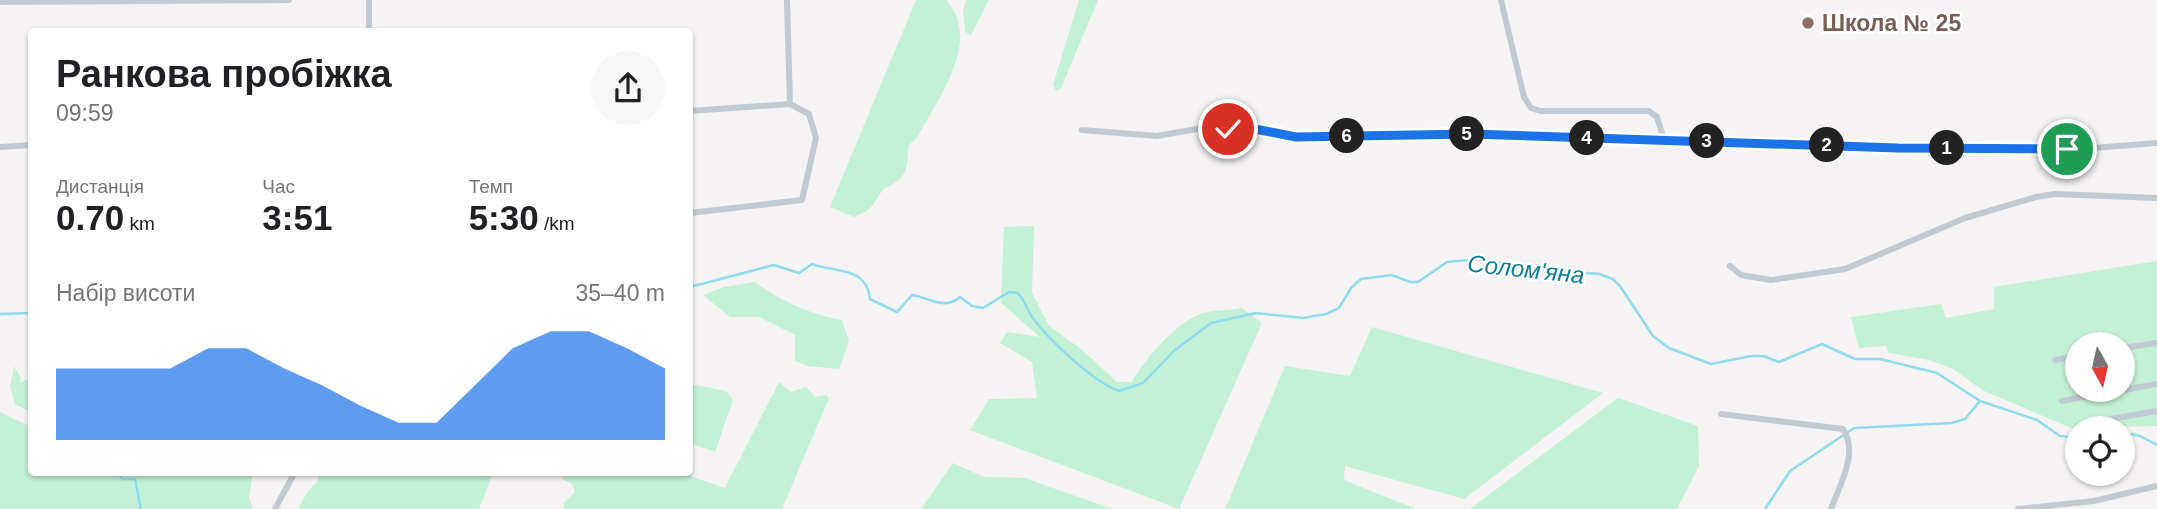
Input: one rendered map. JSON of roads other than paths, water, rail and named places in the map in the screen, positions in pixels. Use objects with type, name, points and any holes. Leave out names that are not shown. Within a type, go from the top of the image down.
[{"type":"street","points":[[0,2],[289,0]]},
{"type":"street","points":[[369,0],[369,28]]},
{"type":"street","points":[[787,0],[790,104]]},
{"type":"street","points":[[1501,0],[1524,97],[1531,108],[1540,111],[1649,111],[1657,117],[1664,140]]},
{"type":"street","points":[[693,111],[790,104],[809,114],[816,138],[802,200],[693,213]]},
{"type":"street","points":[[1082,130],[1157,136],[1208,127],[1255,129],[1296,137],[1471,134],[2067,149],[2157,143]]},
{"type":"street","points":[[0,147],[28,145]]},
{"type":"street","points":[[1730,267],[1741,275],[1772,280],[1845,268],[1965,218],[2054,194],[2157,198]]},
{"type":"street","points":[[2135,346],[2157,343]]},
{"type":"street","points":[[2055,360],[2065,358]]},
{"type":"street","points":[[2135,388],[2157,384]]},
{"type":"street","points":[[2128,416],[2157,411]]},
{"type":"street","points":[[1721,414],[1843,429],[1849,438],[1850,453],[1831,509]]},
{"type":"street","points":[[275,509],[293,476]]},
{"type":"street","points":[[2018,509],[2094,501],[2157,485]]},
{"type":"waterway","name":"Солом'яна","points":[[693,286],[774,265],[799,273],[812,264],[857,276],[868,288],[870,299],[897,312],[912,295],[942,303],[960,297],[972,306],[983,308],[1009,292],[1018,293],[1032,317],[1060,348],[1097,379],[1119,391],[1143,383],[1175,350],[1211,323],[1256,313],[1303,318],[1326,314],[1339,308],[1351,288],[1361,279],[1392,275],[1418,282],[1447,262],[1480,259],[1537,269],[1599,274],[1613,279],[1653,336],[1669,348],[1711,364],[1751,356],[1763,356],[1779,362],[1822,344],[1855,359],[1880,359],[1937,373],[1980,401],[2037,420],[2065,437]]},
{"type":"waterway","name":"Солом'яна","points":[[0,314],[28,313]]},
{"type":"waterway","points":[[1765,509],[1790,471],[1854,428],[1952,423],[1965,419],[1980,401]]},
{"type":"waterway","points":[[2135,435],[2157,445]]},
{"type":"waterway","points":[[120,476],[122,479],[135,479],[141,509]]},
{"type":"place","name":"Школа № 25","points":[[1808,23]]}]
